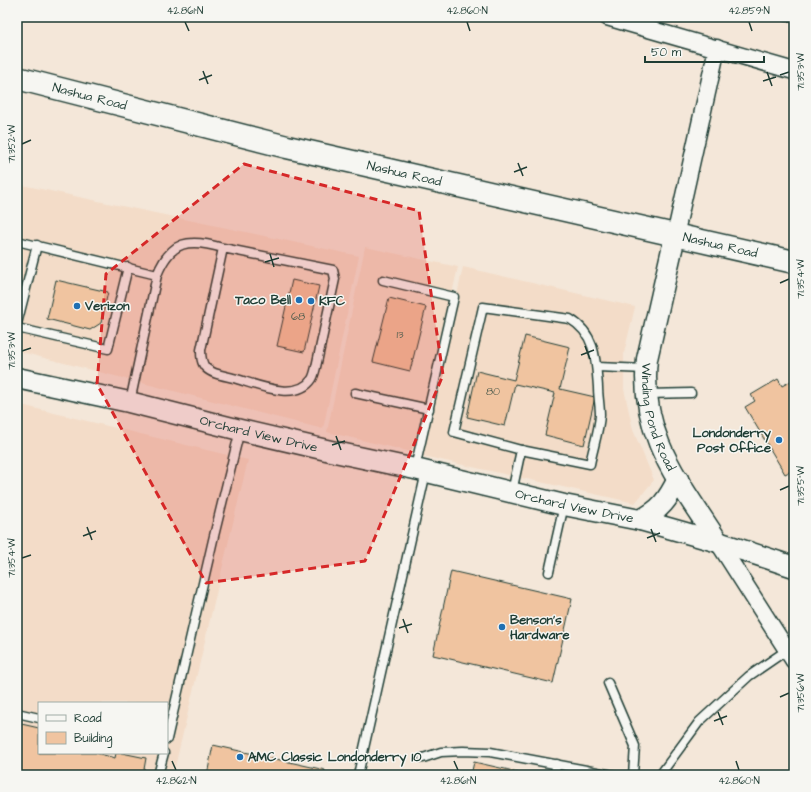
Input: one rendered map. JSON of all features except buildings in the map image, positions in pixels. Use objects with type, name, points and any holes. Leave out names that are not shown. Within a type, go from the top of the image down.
[{"type":"main road","name":"Nashua Road","points":[[17,78],[287,147],[794,262]]},
{"type":"street","points":[[607,17],[794,71]]},
{"type":"street","name":"Winding Pond Road","points":[[717,48],[647,359],[646,394],[653,430],[667,461],[791,656]]},
{"type":"street","name":"Orchard View Drive","points":[[17,378],[129,402],[240,430],[564,505],[640,520],[718,542],[794,567]]},
{"type":"street","name":"Orchard View Drive","points":[[640,520],[652,515],[664,503],[678,478]]},
{"type":"lane","points":[[17,241],[157,275]]},
{"type":"lane","points":[[129,402],[157,275],[163,261],[171,252],[182,245],[194,242],[333,270],[335,280],[312,379],[305,386],[292,390],[262,387],[211,371],[205,367],[201,359],[201,350],[223,248]]},
{"type":"lane","points":[[17,324],[37,245]]},
{"type":"lane","points":[[17,328],[108,349],[128,267]]},
{"type":"lane","points":[[358,775],[421,471],[429,409],[454,297],[383,280]]},
{"type":"lane","points":[[483,307],[570,320],[578,324],[589,338],[596,357],[597,367],[600,416],[590,464],[521,450],[454,432],[483,307]]},
{"type":"lane","points":[[597,367],[646,369]]},
{"type":"lane","points":[[355,393],[429,409]]},
{"type":"lane","points":[[646,394],[691,393]]},
{"type":"lane","points":[[168,735],[212,540],[240,430]]},
{"type":"lane","points":[[512,492],[521,450]]},
{"type":"lane","points":[[548,572],[564,505]]},
{"type":"lane","points":[[660,775],[699,722],[749,676],[791,656]]},
{"type":"lane","points":[[608,682],[635,746],[633,775]]},
{"type":"lane","points":[[17,714],[38,718]]},
{"type":"lane","points":[[423,758],[441,752],[490,752],[613,775]]},
{"type":"lane","points":[[158,775],[164,754]]},
{"type":"lane","points":[[554,775],[557,764]]},
{"type":"highlighted area","points":[[244,164],[419,211],[443,375],[365,561],[206,583],[97,384],[106,274]]},
{"type":"shaded area","points":[[17,184],[359,256],[323,429],[17,351]]},
{"type":"shaded area","points":[[365,247],[458,267],[416,453],[327,432]]},
{"type":"shaded area","points":[[463,267],[635,307],[624,353],[624,389],[633,430],[654,480],[635,503],[423,456]]},
{"type":"shaded area","points":[[17,404],[248,460],[173,775],[17,775]]},
{"type":"place","name":"Taco Bell","points":[[299,300]]},
{"type":"place","name":"KFC","points":[[311,301]]},
{"type":"place","name":"Verizon","points":[[77,306]]},
{"type":"place","name":"Londonderry Post Office","points":[[779,440]]},
{"type":"place","name":"Benson's Hardware","points":[[502,627]]},
{"type":"place","name":"AMC Classic Londonderry 10","points":[[240,757]]}]
